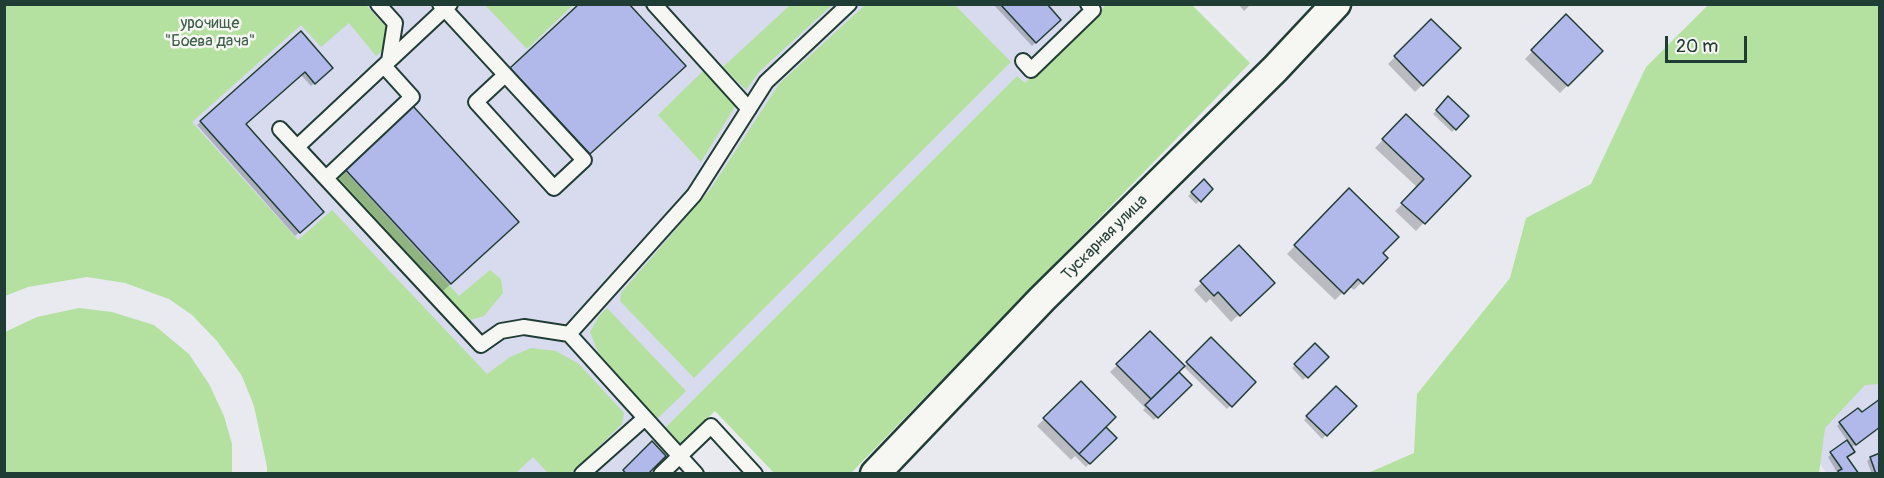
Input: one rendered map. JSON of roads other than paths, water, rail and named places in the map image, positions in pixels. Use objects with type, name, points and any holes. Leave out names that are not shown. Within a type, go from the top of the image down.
[{"type":"street","name":"Тускарная улица","points":[[875,474],[1042,299],[1275,69],[1336,4]]},
{"type":"lane","points":[[326,178],[412,97],[387,64],[394,23],[378,4]]},
{"type":"lane","points":[[654,4],[749,109]]},
{"type":"lane","points":[[569,334],[694,195],[766,82],[849,4]]},
{"type":"lane","points":[[1023,61],[1031,70],[1094,10],[1088,4]]},
{"type":"lane","points":[[297,147],[387,64],[445,6],[584,160],[554,188],[476,102],[505,75]]},
{"type":"lane","points":[[279,129],[481,345],[501,332],[524,327],[569,334],[696,474]]},
{"type":"lane","points":[[582,474],[645,418]]},
{"type":"lane","points":[[661,474],[711,426],[755,474]]},
{"type":"park label","name":"урочище \"Боева дача\"","points":[[210,33]]}]
